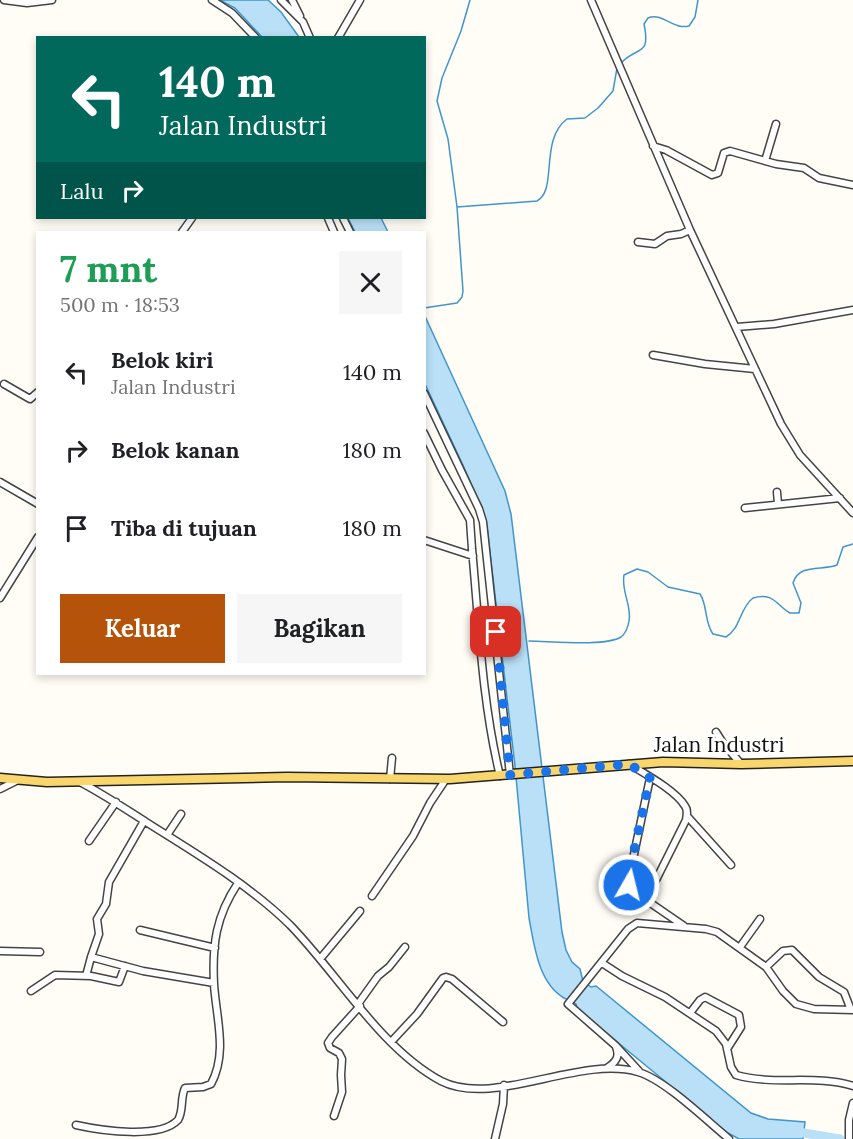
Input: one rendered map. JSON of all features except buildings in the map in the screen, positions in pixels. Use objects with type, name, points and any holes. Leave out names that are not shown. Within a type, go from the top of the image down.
[{"type":"main road","name":"Jalan Industri","points":[[0,778],[46,783],[287,777],[446,779],[663,762],[741,764],[853,761]]},
{"type":"street","points":[[4,0],[27,3],[52,0]]},
{"type":"street","points":[[212,0],[232,13],[254,36]]},
{"type":"street","points":[[281,0],[303,22]]},
{"type":"street","points":[[292,0],[309,36]]},
{"type":"street","points":[[339,36],[360,0]]},
{"type":"street","points":[[591,0],[690,230],[790,440],[853,513]]},
{"type":"street","points":[[765,161],[776,124]]},
{"type":"street","points":[[653,146],[666,150],[712,175],[718,173],[722,156],[726,152],[804,168],[819,178],[853,185]]},
{"type":"street","points":[[638,242],[655,244],[667,236],[690,230]]},
{"type":"street","points":[[737,327],[774,324],[853,310]]},
{"type":"street","points":[[653,355],[705,364],[755,369]]},
{"type":"street","points":[[4,384],[30,399],[36,394]]},
{"type":"street","points":[[426,397],[483,522],[512,774]]},
{"type":"street","points":[[426,436],[470,520],[491,734],[500,776]]},
{"type":"street","points":[[0,482],[36,503]]},
{"type":"street","points":[[777,492],[778,504]]},
{"type":"street","points":[[745,507],[840,498]]},
{"type":"street","points":[[0,598],[36,540]]},
{"type":"street","points":[[426,541],[472,556]]},
{"type":"street","points":[[716,732],[741,764]]},
{"type":"street","points":[[390,779],[392,758]]},
{"type":"street","points":[[629,764],[681,801],[687,816],[731,865]]},
{"type":"street","points":[[650,778],[629,885],[634,894],[687,928]]},
{"type":"street","points":[[0,789],[19,779]]},
{"type":"street","points":[[372,896],[416,831],[430,803],[446,779]]},
{"type":"street","points":[[79,782],[116,802],[167,835],[238,883],[280,917],[320,959],[391,1042],[421,1068],[445,1083],[469,1088],[504,1085],[607,1068],[640,1072]]},
{"type":"street","points":[[89,841],[116,802]]},
{"type":"street","points":[[167,835],[181,814]]},
{"type":"street","points":[[649,902],[654,884],[687,816]]},
{"type":"street","points":[[86,976],[99,934],[97,920],[106,904],[109,882],[144,821]]},
{"type":"street","points":[[76,1125],[136,1137],[163,1133],[174,1126],[180,1116],[185,1088],[211,1084],[216,1072],[220,1037],[214,983],[215,948],[220,915],[238,883]]},
{"type":"street","points":[[320,959],[360,911]]},
{"type":"street","points":[[740,947],[760,919]]},
{"type":"street","points":[[729,1139],[665,1087],[640,1072],[616,1046],[568,1005],[628,929],[637,922],[712,930],[740,947],[766,967],[783,991],[799,1006],[814,1009],[852,1010],[844,992],[819,977],[792,950],[783,951],[766,967]]},
{"type":"street","points":[[140,930],[215,948]]},
{"type":"street","points":[[334,1116],[342,1092],[342,1057],[330,1048],[328,1043],[359,1005],[378,976],[389,967],[405,946]]},
{"type":"street","points":[[0,951],[40,952]]},
{"type":"street","points":[[91,957],[214,983]]},
{"type":"street","points":[[602,963],[622,976],[646,986],[719,1033],[727,1048],[731,1067],[739,1076],[790,1081],[822,1080],[853,1086]]},
{"type":"street","points":[[31,991],[55,975],[86,976],[119,982],[125,966]]},
{"type":"street","points":[[391,1042],[421,1009],[442,978],[446,977],[452,979],[503,1022]]},
{"type":"street","points":[[690,1013],[700,1000],[705,998],[739,1015],[741,1027],[727,1048]]},
{"type":"street","points":[[607,1068],[617,1059],[616,1046]]},
{"type":"street","points":[[495,1139],[503,1104],[504,1085]]},
{"type":"street","points":[[849,1139],[849,1120],[853,1103]]},
{"type":"water","points":[[220,0],[268,0],[281,12],[298,36],[261,36],[235,8]]},
{"type":"water","points":[[348,219],[382,219],[388,231],[354,231]]},
{"type":"water","points":[[426,318],[505,491],[511,514],[566,950],[572,962],[580,969],[583,981],[591,987],[596,986],[751,1113],[768,1119],[805,1122],[803,1139],[739,1139],[728,1133],[548,983],[535,951],[529,918],[515,766],[487,527],[482,509],[426,386]]},
{"type":"waterway","points":[[426,308],[457,303],[463,291],[457,207],[448,139],[437,101],[442,78],[461,31],[470,0]]},
{"type":"waterway","points":[[620,64],[644,47],[646,42],[644,24],[648,18],[658,17],[678,26],[689,26],[695,17],[698,0]]},
{"type":"waterway","points":[[457,207],[537,201],[547,186],[553,139],[559,128],[567,119],[585,118],[598,108],[613,91],[617,68]]},
{"type":"waterway","points":[[529,641],[590,643],[621,637],[627,628],[630,615],[623,581],[624,575],[637,569],[648,572],[668,587],[700,594],[713,634],[726,637],[735,629],[745,607],[753,598],[770,598],[790,613],[799,613],[801,603],[793,583],[796,577],[806,570],[837,565],[843,547],[853,544]]},
{"type":"waterway","points":[[792,1131],[840,1139]]},
{"type":"route","points":[[496,632],[510,775],[629,764],[650,778],[630,870],[629,885]]}]
